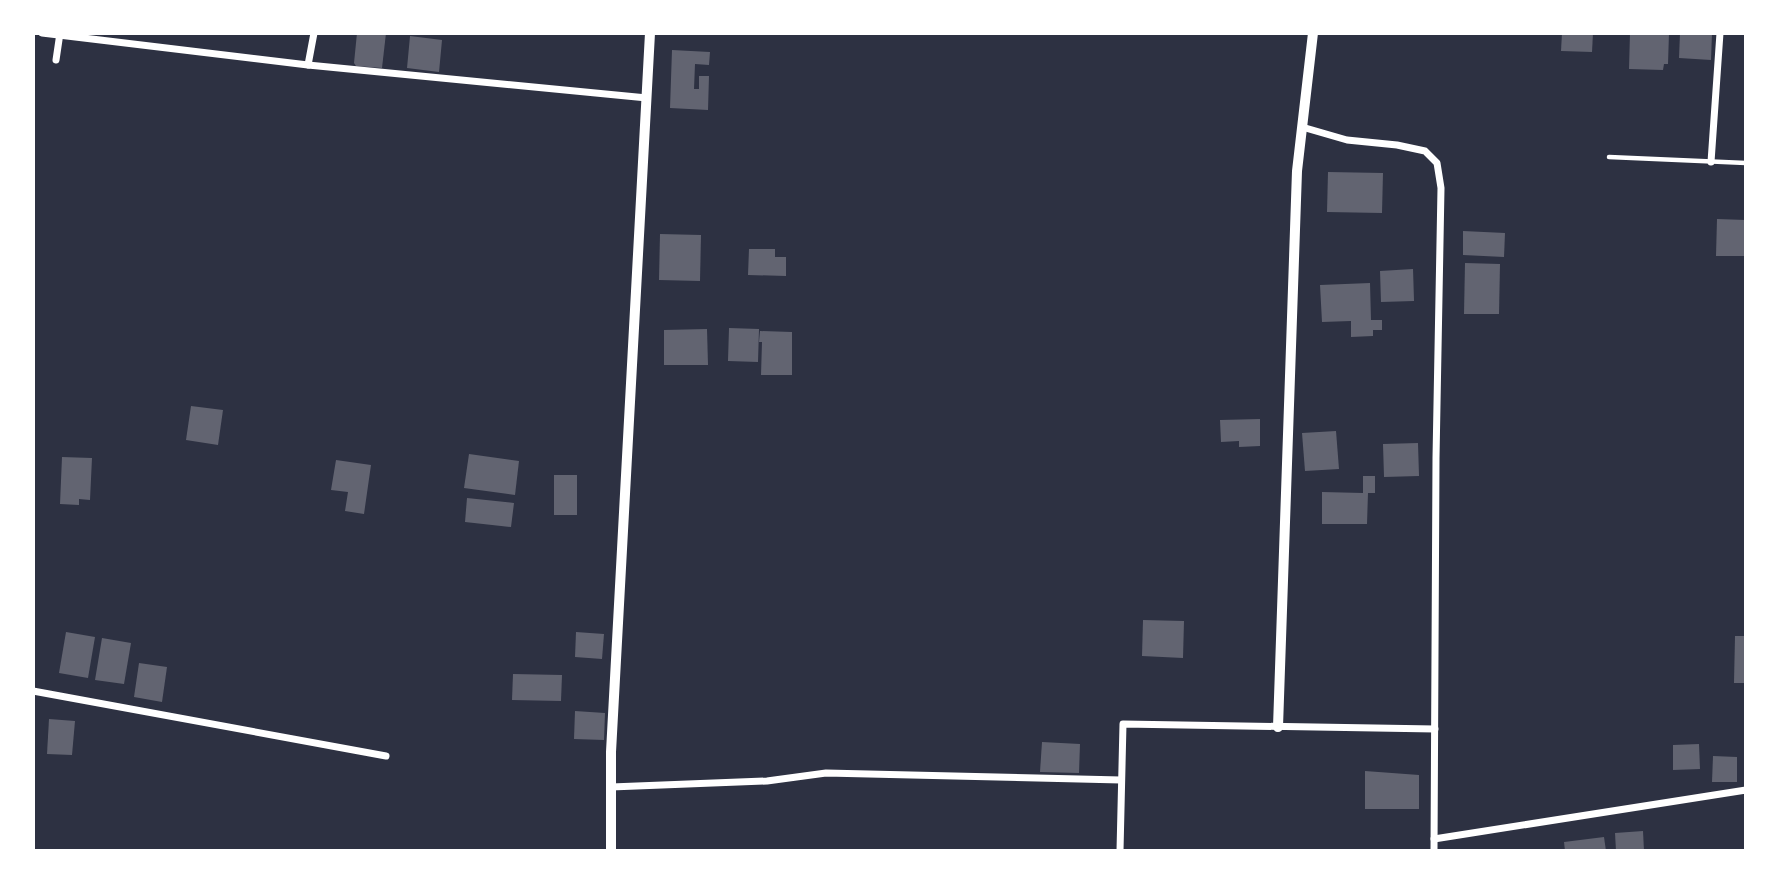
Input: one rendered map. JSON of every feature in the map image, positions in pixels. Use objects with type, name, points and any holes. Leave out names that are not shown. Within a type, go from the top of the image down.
[{"type":"street","points":[[42,33],[308,65],[647,98]]},
{"type":"street","points":[[308,65],[314,33]]},
{"type":"street","points":[[611,851],[611,752],[649,33]]},
{"type":"street","points":[[1278,727],[1297,171],[1313,33]]},
{"type":"street","points":[[1711,162],[1720,33]]},
{"type":"street","points":[[56,60],[60,35]]},
{"type":"street","points":[[1302,127],[1347,140],[1398,145],[1425,151],[1437,163],[1441,188],[1436,458],[1434,851]]},
{"type":"street","points":[[33,691],[386,756]]},
{"type":"street","points":[[1120,851],[1123,724],[1434,729]]},
{"type":"street","points":[[611,787],[767,781],[826,773],[1121,780]]},
{"type":"street","points":[[1434,839],[1746,790]]},
{"type":"lane","points":[[1609,157],[1746,163]]},
{"type":"building","points":[[357,33],[386,33],[382,68],[356,66]]},
{"type":"building","points":[[1562,33],[1593,33],[1592,52],[1561,51]]},
{"type":"building","points":[[1630,33],[1669,33],[1668,64],[1664,64],[1663,70],[1629,69]]},
{"type":"building","points":[[1680,33],[1712,33],[1711,60],[1679,58]]},
{"type":"building","points":[[410,36],[442,40],[439,72],[407,68]]},
{"type":"building","points":[[672,50],[710,52],[709,65],[695,64],[694,89],[699,89],[699,76],[709,76],[708,110],[670,108]]},
{"type":"building","points":[[1328,172],[1383,173],[1382,213],[1327,212]]},
{"type":"building","points":[[1717,219],[1746,220],[1745,256],[1716,256]]},
{"type":"building","points":[[1463,231],[1505,233],[1504,257],[1463,255]]},
{"type":"building","points":[[660,234],[701,235],[700,281],[659,280]]},
{"type":"building","points":[[749,249],[775,249],[775,257],[786,257],[786,276],[748,275]]},
{"type":"building","points":[[1465,263],[1500,264],[1499,314],[1464,314]]},
{"type":"building","points":[[1413,269],[1414,301],[1381,302],[1380,271]]},
{"type":"building","points":[[1370,283],[1371,320],[1382,320],[1382,330],[1373,330],[1373,336],[1351,337],[1351,321],[1322,322],[1320,285]]},
{"type":"building","points":[[729,328],[759,329],[758,362],[728,361]]},
{"type":"building","points":[[707,329],[708,365],[664,365],[664,330]]},
{"type":"building","points":[[760,331],[792,332],[792,375],[761,375]]},
{"type":"building","points":[[191,406],[223,410],[218,445],[186,440]]},
{"type":"building","points":[[1260,419],[1260,446],[1239,447],[1239,441],[1221,442],[1220,420]]},
{"type":"building","points":[[1336,431],[1339,469],[1305,471],[1302,433]]},
{"type":"building","points":[[1418,443],[1419,476],[1384,477],[1383,444]]},
{"type":"building","points":[[469,454],[519,461],[515,495],[464,488]]},
{"type":"building","points":[[62,457],[92,458],[90,500],[79,499],[79,505],[60,504]]},
{"type":"building","points":[[336,460],[371,465],[364,514],[345,511],[348,492],[331,490]]},
{"type":"building","points":[[554,475],[577,475],[577,515],[554,515]]},
{"type":"building","points":[[1363,476],[1375,476],[1375,493],[1368,493],[1367,524],[1322,524],[1322,492],[1363,493]]},
{"type":"building","points":[[467,498],[514,503],[511,527],[465,522]]},
{"type":"building","points":[[1143,620],[1184,621],[1183,658],[1142,656]]},
{"type":"building","points":[[66,632],[95,637],[88,678],[59,673]]},
{"type":"building","points":[[576,632],[604,634],[602,659],[575,657]]},
{"type":"building","points":[[1735,636],[1746,636],[1746,683],[1734,683]]},
{"type":"building","points":[[102,638],[131,643],[124,684],[95,680]]},
{"type":"building","points":[[139,663],[167,667],[162,702],[134,697]]},
{"type":"building","points":[[513,674],[562,675],[561,701],[512,700]]},
{"type":"building","points":[[575,711],[605,713],[604,740],[574,739]]},
{"type":"building","points":[[49,719],[75,721],[72,755],[47,754]]},
{"type":"building","points":[[1042,742],[1080,744],[1079,773],[1040,772]]},
{"type":"building","points":[[1699,744],[1700,769],[1673,770],[1673,745]]},
{"type":"building","points":[[1713,756],[1737,757],[1737,782],[1712,782]]},
{"type":"building","points":[[1365,771],[1419,775],[1419,809],[1365,809]]},
{"type":"building","points":[[1643,831],[1644,851],[1616,851],[1615,833]]},
{"type":"building","points":[[1604,837],[1606,851],[1565,851],[1564,842]]}]
